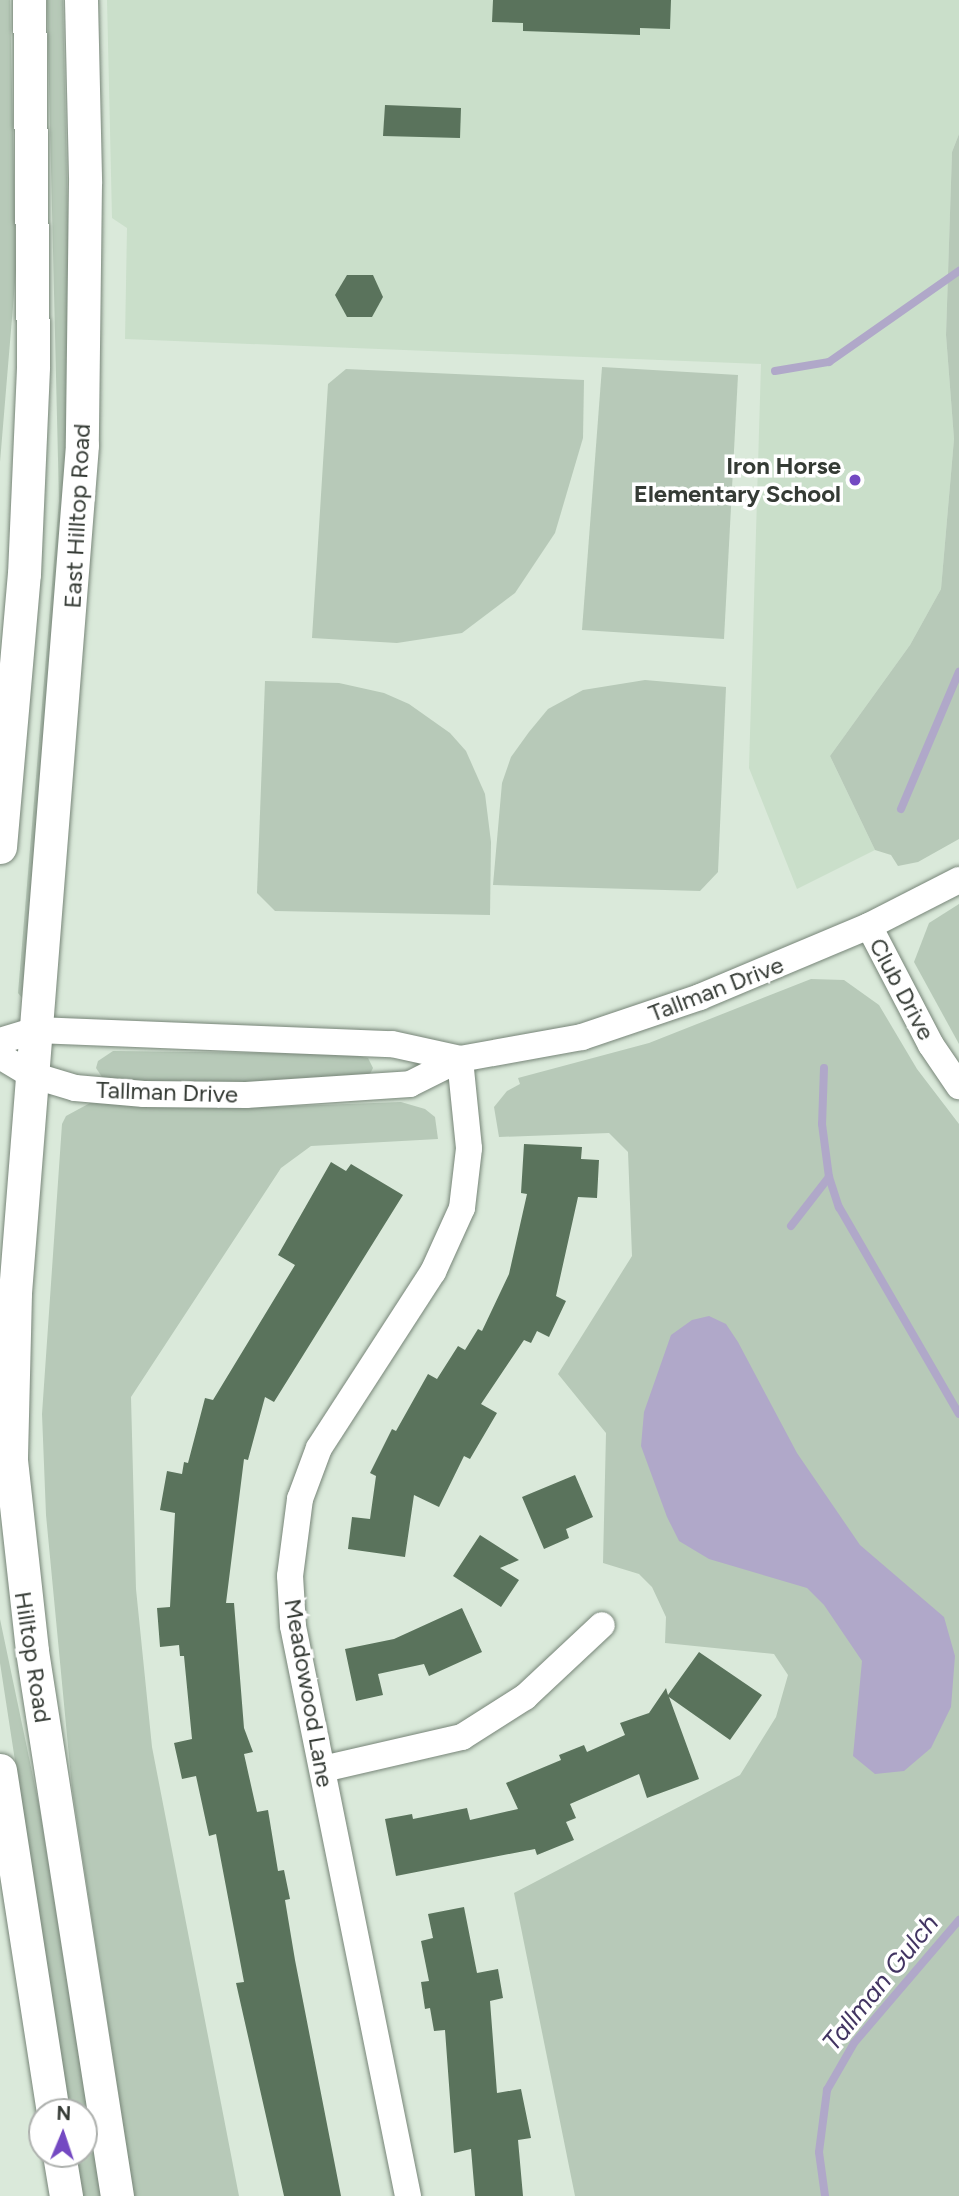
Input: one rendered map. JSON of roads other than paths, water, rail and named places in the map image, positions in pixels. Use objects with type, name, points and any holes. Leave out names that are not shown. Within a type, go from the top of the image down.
[{"type":"main road","name":"East Hilltop Road","points":[[0,847],[24,574],[32,405],[29,0]]},
{"type":"main road","name":"East Hilltop Road","points":[[36,1030],[82,445],[85,183],[81,0]]},
{"type":"main road","name":"Hilltop Road","points":[[36,1030],[12,1356],[14,1497],[32,1651],[117,2196]]},
{"type":"main road","points":[[0,1770],[51,2098]]},
{"type":"main road","points":[[61,2168],[66,2196]]},
{"type":"street","name":"Tallman Drive","points":[[0,1056],[32,1075],[98,1091],[258,1095],[410,1084],[460,1059],[546,1045],[613,1027],[768,971],[869,926],[959,880]]},
{"type":"street","name":"Club Drive","points":[[869,926],[931,1045],[959,1086]]},
{"type":"street","name":"Tallman Drive","points":[[0,1041],[36,1030],[392,1045],[460,1059]]},
{"type":"street","name":"Meadowood Lane","points":[[408,2196],[293,1626],[290,1576],[295,1525],[305,1483],[328,1430],[433,1272],[455,1227],[468,1169],[460,1059]]},
{"type":"street","points":[[323,1769],[463,1737],[526,1697],[602,1625]]},
{"type":"waterway","points":[[775,371],[829,362],[959,271]]},
{"type":"waterway","name":"Tallman Gulch","points":[[901,809],[959,672]]},
{"type":"waterway","name":"Tallman Gulch","points":[[824,1068],[822,1124],[829,1177],[839,1207],[959,1414]]},
{"type":"waterway","points":[[791,1226],[829,1177]]},
{"type":"waterway","name":"Tallman Gulch","points":[[825,2196],[819,2152],[827,2090],[854,2043],[959,1920]]},
{"type":"place","name":"Iron Horse Elementary School","points":[[855,480]]}]
